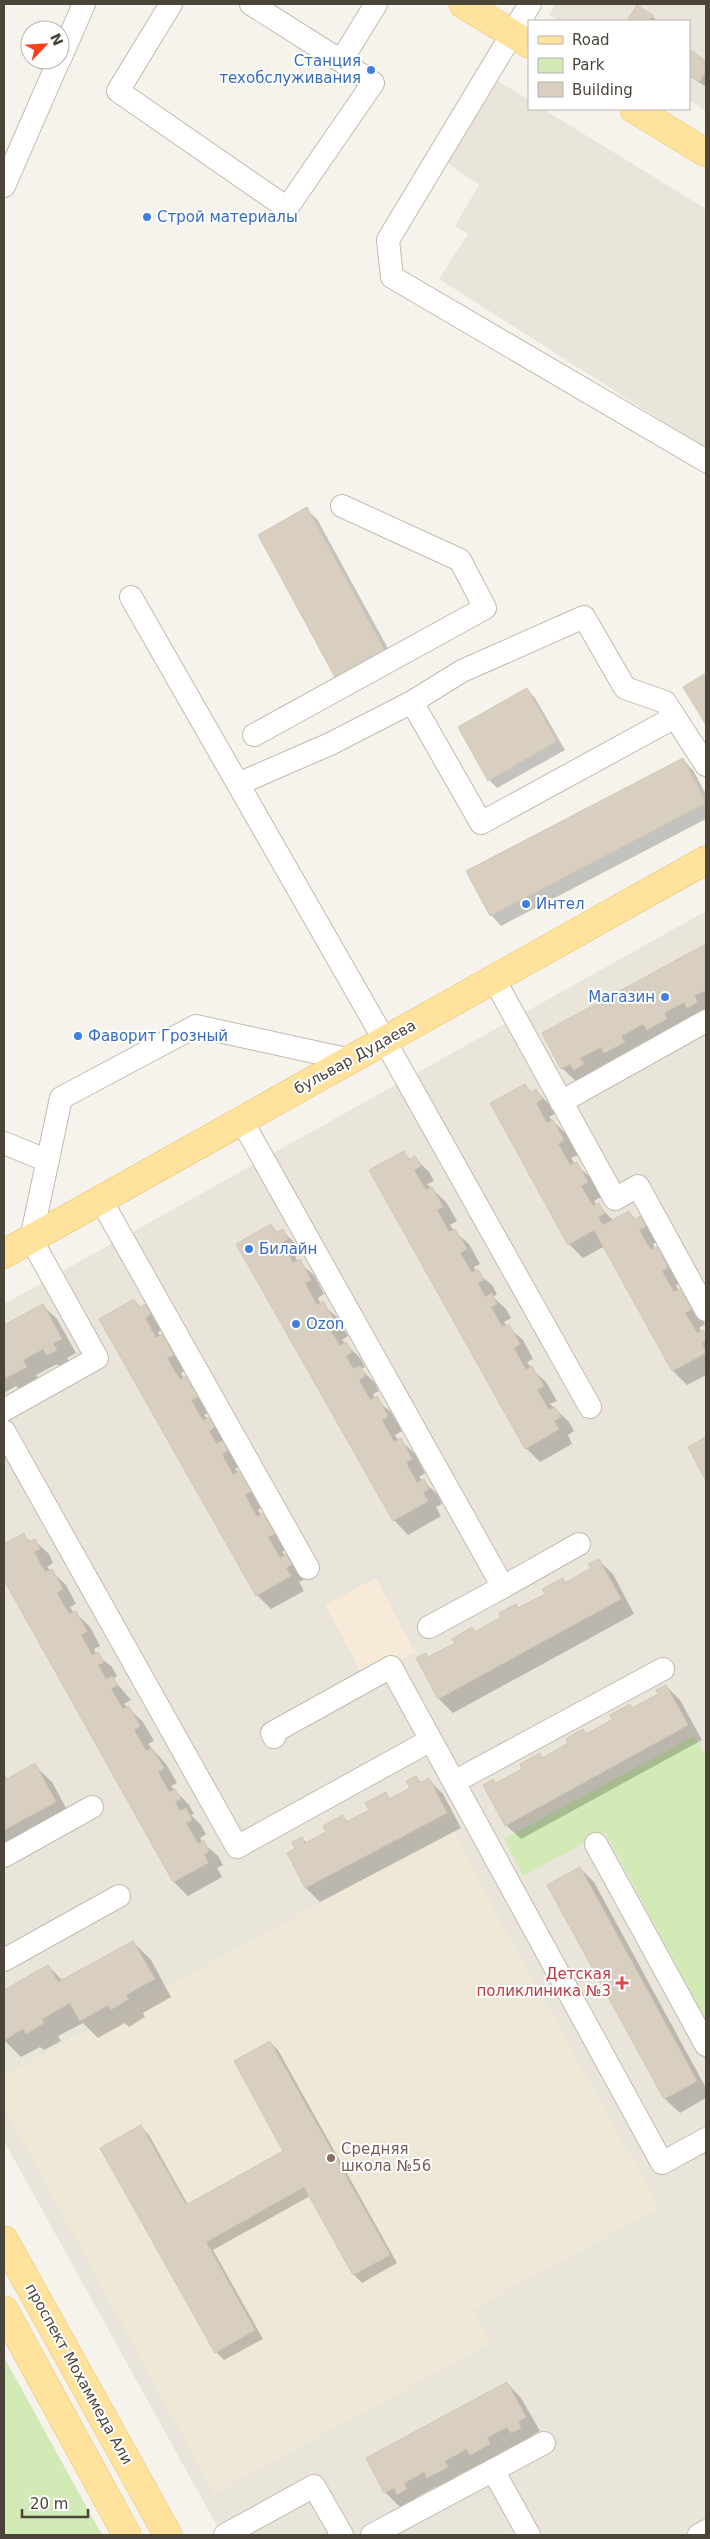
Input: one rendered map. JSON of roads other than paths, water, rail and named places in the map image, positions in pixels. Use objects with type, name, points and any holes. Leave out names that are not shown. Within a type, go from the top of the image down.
[{"type":"main road","points":[[463,4],[520,39]]},
{"type":"main road","points":[[636,110],[706,153]]},
{"type":"main road","name":"бульвар Дудаева","points":[[4,1254],[706,860]]},
{"type":"main road","name":"проспект Мохаммеда Али","points":[[4,2240],[168,2535]]},
{"type":"main road","points":[[4,2310],[126,2535]]},
{"type":"street","points":[[70,36],[84,4]]},
{"type":"street","points":[[171,4],[118,91],[287,208],[373,82],[251,4]]},
{"type":"street","points":[[342,61],[376,4]]},
{"type":"street","points":[[530,4],[520,39],[388,240],[392,277],[706,461]]},
{"type":"street","points":[[4,186],[55,70]]},
{"type":"street","points":[[254,735],[485,608],[460,560],[342,506]]},
{"type":"street","points":[[130,597],[385,1041],[590,1407]]},
{"type":"street","points":[[238,784],[330,744],[412,702],[462,671],[584,617],[624,688],[664,702],[706,765]]},
{"type":"street","points":[[412,702],[481,823],[674,717]]},
{"type":"street","points":[[494,979],[614,1199],[638,1186],[706,1310]]},
{"type":"street","points":[[561,1102],[706,1021]]},
{"type":"street","points":[[4,1410],[97,1358],[31,1239],[61,1098],[196,1026],[350,1060]]},
{"type":"street","points":[[242,1121],[503,1587]]},
{"type":"street","points":[[4,1143],[48,1161]]},
{"type":"street","points":[[101,1200],[308,1568]]},
{"type":"street","points":[[4,1431],[237,1847],[431,1740]]},
{"type":"street","points":[[430,1627],[579,1544]]},
{"type":"street","points":[[274,1737],[272,1733],[391,1667],[662,2163],[706,2139]]},
{"type":"street","points":[[454,1782],[663,1669]]},
{"type":"street","points":[[4,1856],[92,1807]]},
{"type":"street","points":[[596,1844],[706,2045]]},
{"type":"street","points":[[4,1960],[119,1896]]},
{"type":"street","points":[[372,2535],[544,2443]]},
{"type":"street","points":[[493,2470],[529,2535]]},
{"type":"street","points":[[225,2535],[314,2486],[342,2535]]},
{"type":"street","points":[[699,2535],[706,2531]]},
{"type":"place","name":"Станция техобслуживания","points":[[371,70]]},
{"type":"place","name":"Строй материалы","points":[[147,217]]},
{"type":"place","name":"Интел","points":[[526,904]]},
{"type":"place","name":"Магазин","points":[[665,997]]},
{"type":"place","name":"Фаворит Грозный","points":[[78,1036]]},
{"type":"place","name":"Билайн","points":[[249,1249]]},
{"type":"place","name":"Ozon","points":[[296,1324]]},
{"type":"place","name":"Детская поликлиника №3","points":[[622,1983]]},
{"type":"place","name":"Средняя школа №56","points":[[331,2158]]}]
